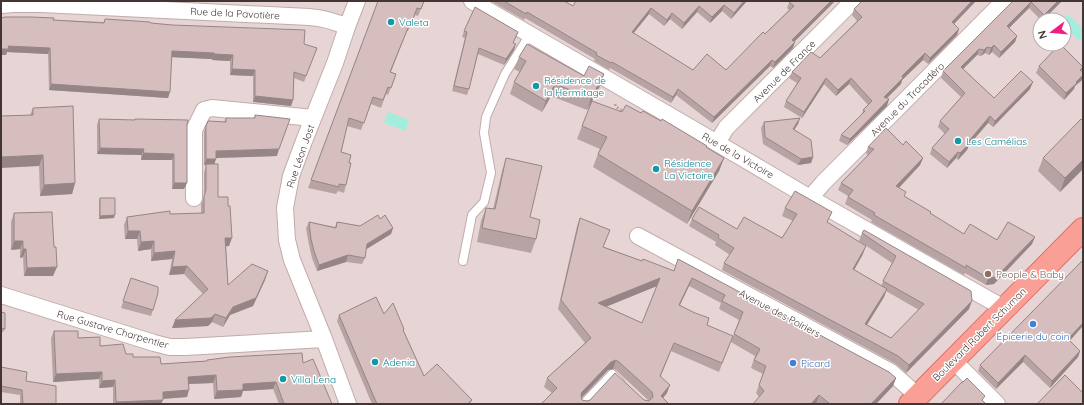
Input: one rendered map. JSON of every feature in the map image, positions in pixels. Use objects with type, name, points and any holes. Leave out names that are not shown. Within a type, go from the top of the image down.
[{"type":"main road","name":"Boulevard Robert Schuman","points":[[914,400],[1083,229]]},
{"type":"street","name":"Rue Léon Jost","points":[[348,404],[292,260],[287,240],[285,208],[291,176],[335,63],[357,1]]},
{"type":"street","name":"Rue de la Victoire","points":[[472,1],[492,6],[530,34],[810,198],[1004,308]]},
{"type":"street","name":"Avenue du Trocadéro","points":[[810,198],[822,183],[1004,1]]},
{"type":"street","name":"Rue de la Pavotière","points":[[1,5],[20,3],[310,17],[335,21],[347,27]]},
{"type":"street","name":"Avenue de France","points":[[717,143],[726,128],[848,3]]},
{"type":"street","points":[[194,198],[194,130],[204,110],[212,108],[313,118]]},
{"type":"street","name":"Avenue des Poiriers","points":[[638,236],[891,372],[914,400]]},
{"type":"street","name":"Rue Gustave Charpentier","points":[[1,295],[170,347],[324,339]]},
{"type":"street","points":[[953,360],[997,404]]},
{"type":"lane","points":[[463,261],[472,215],[484,202],[491,173],[484,133],[486,117],[505,74],[530,34]]},
{"type":"lane","points":[[583,404],[612,374],[628,389]]},
{"type":"shaded area","points":[[1,1],[1083,1],[1083,404],[1,404]]},
{"type":"shaded area","points":[[1072,18],[1083,29],[1083,38],[1080,41],[1072,34]]},
{"type":"shaded area","points":[[388,112],[409,120],[405,131],[384,123]]},
{"type":"building","points":[[378,1],[424,1],[421,9],[417,8],[390,72],[396,74],[391,88],[388,87],[383,100],[373,97],[364,123],[349,118],[341,152],[351,155],[349,163],[351,163],[346,185],[339,184],[339,187],[311,180]]},
{"type":"building","points":[[504,1],[564,1],[573,6],[576,1],[744,1],[734,13],[724,5],[712,17],[699,6],[684,23],[672,13],[667,20],[651,8],[632,32],[693,70],[707,54],[726,70],[763,32],[765,34],[794,6],[789,2],[790,1],[831,1],[792,40],[795,42],[775,62],[772,60],[714,117],[678,89],[673,97],[612,62],[611,63],[596,55],[597,53],[527,12],[526,14]]},
{"type":"building","points":[[862,1],[972,1],[952,22],[959,29],[930,58],[925,53],[902,76],[903,78],[884,97],[889,99],[850,139],[841,135],[865,111],[863,110],[872,101],[851,78],[838,90],[826,78],[804,112],[786,101],[801,78],[792,72],[811,52],[820,58],[862,17],[854,9]]},
{"type":"building","points":[[1013,1],[1058,1],[1047,12],[1041,12],[1031,2],[1007,26],[1017,36],[1001,52],[994,45],[991,48],[987,47],[984,50],[979,49],[961,67],[994,98],[1021,71],[1033,82],[995,121],[990,116],[968,142],[969,144],[960,153],[958,152],[949,162],[932,148],[949,129],[940,121],[965,93],[943,71]]},
{"type":"building","points":[[475,7],[518,32],[513,43],[516,44],[506,59],[479,48],[469,89],[454,86],[467,32],[464,31]]},
{"type":"building","points":[[1,18],[54,18],[53,20],[104,23],[105,19],[172,25],[305,30],[304,44],[317,48],[306,76],[294,72],[293,100],[255,96],[255,70],[232,69],[233,55],[214,53],[172,51],[170,92],[51,84],[50,48],[8,46],[9,49],[1,49]]},
{"type":"building","points":[[527,44],[584,76],[589,66],[604,74],[591,98],[555,84],[546,101],[514,82],[526,61],[519,57]]},
{"type":"building","points":[[1052,52],[1068,52],[1083,67],[1080,70],[1083,72],[1083,75],[1066,93],[1039,66]]},
{"type":"building","name":"Résidence La Victoire","points":[[592,101],[622,112],[626,105],[641,113],[643,111],[661,121],[662,119],[724,158],[692,211],[598,154],[607,137],[582,126]]},
{"type":"building","points":[[73,106],[75,183],[44,185],[43,155],[1,157],[1,116],[33,115],[33,108]]},
{"type":"building","points":[[255,115],[290,119],[279,149],[216,151],[216,159],[206,159],[206,126],[208,121],[226,122],[226,118],[255,118]]},
{"type":"building","points":[[800,118],[793,129],[811,140],[813,157],[801,159],[765,137],[764,122]]},
{"type":"building","points":[[99,119],[188,120],[187,183],[174,183],[174,154],[143,153],[144,149],[100,148]]},
{"type":"building","points":[[1081,119],[1083,121],[1083,160],[1065,178],[1043,158]]},
{"type":"building","points":[[886,128],[903,145],[906,141],[923,158],[896,186],[906,192],[904,196],[964,234],[970,224],[997,240],[1008,222],[1035,237],[996,277],[988,278],[966,265],[966,268],[874,215],[875,213],[848,197],[853,190],[841,183],[874,149],[868,147]]},
{"type":"building","points":[[506,158],[542,166],[530,217],[540,220],[536,239],[482,228],[486,208],[495,209]]},
{"type":"building","points":[[206,164],[218,164],[218,197],[228,197],[228,206],[230,206],[232,238],[225,238],[228,285],[252,264],[268,271],[256,298],[233,307],[226,318],[215,314],[211,318],[175,320],[208,289],[187,266],[172,267],[175,251],[154,253],[154,241],[141,242],[140,231],[128,231],[127,217],[170,211],[170,214],[204,213]]},
{"type":"building","points":[[795,191],[832,212],[827,222],[866,246],[853,269],[887,289],[865,324],[891,338],[924,304],[883,281],[896,256],[862,233],[864,230],[971,291],[972,301],[909,365],[898,356],[724,263],[734,248],[718,238],[719,235],[692,219],[699,207],[737,229],[744,217],[782,238],[797,214],[785,208]]},
{"type":"building","points":[[100,198],[115,198],[115,215],[100,216]]},
{"type":"building","points":[[52,212],[57,267],[27,268],[26,249],[23,249],[23,241],[14,241],[14,213]]},
{"type":"building","points":[[378,215],[380,219],[385,215],[393,228],[367,244],[365,258],[348,255],[319,265],[311,239],[309,222],[336,228],[337,222],[360,226]]},
{"type":"building","points":[[580,218],[610,230],[603,247],[642,261],[643,259],[674,271],[678,259],[889,372],[896,378],[871,404],[830,404],[819,395],[811,404],[753,404],[764,391],[759,385],[766,366],[754,360],[760,349],[734,334],[743,312],[722,301],[725,295],[692,278],[679,305],[709,318],[707,325],[733,336],[722,363],[674,343],[660,376],[670,385],[661,396],[669,404],[541,404],[557,388],[547,378],[591,338],[561,300]],"holes":[[[660,278],[642,323],[598,303]],[[616,360],[652,392],[653,397],[649,401],[644,400],[615,373],[590,400],[582,400],[582,392],[611,362]]]},
{"type":"building","points":[[1083,260],[1083,323],[1068,339],[1080,351],[1052,381],[1025,355],[998,383],[980,365]]},
{"type":"building","points":[[131,278],[158,287],[158,293],[153,310],[123,301]]},
{"type":"building","points":[[376,297],[384,314],[393,303],[404,329],[403,330],[424,376],[437,364],[472,400],[467,404],[377,404],[339,315]]},
{"type":"building","points":[[1,312],[5,313],[5,329],[1,328]]},
{"type":"building","points":[[54,331],[78,331],[78,338],[100,337],[100,346],[123,344],[126,354],[133,354],[133,357],[160,357],[161,364],[207,361],[230,357],[302,353],[303,363],[313,359],[332,404],[284,404],[276,382],[243,384],[243,390],[217,391],[216,375],[188,377],[189,390],[163,392],[163,400],[116,402],[115,380],[102,381],[102,372],[56,374]]},
{"type":"building","points":[[1,367],[27,372],[26,381],[56,386],[56,404],[23,404],[22,390],[1,386]]},
{"type":"building","points":[[1065,375],[1083,393],[1083,404],[1037,404]]},
{"type":"building","points":[[967,378],[985,396],[982,400],[986,404],[941,404],[962,382]]},
{"type":"place","name":"Valeta","points":[[391,22]]},
{"type":"place","name":"Résidence de la Hermitage","points":[[536,86]]},
{"type":"place","name":"Les Camélias","points":[[958,141]]},
{"type":"place","name":"Résidence La Victoire","points":[[656,169]]},
{"type":"place","name":"People & Baby","points":[[988,274]]},
{"type":"place","name":"Épicerie du coin","points":[[1033,324]]},
{"type":"place","name":"Adenia","points":[[375,362]]},
{"type":"place","name":"Picard","points":[[793,363]]},
{"type":"place","name":"Villa Lena","points":[[283,379]]}]
